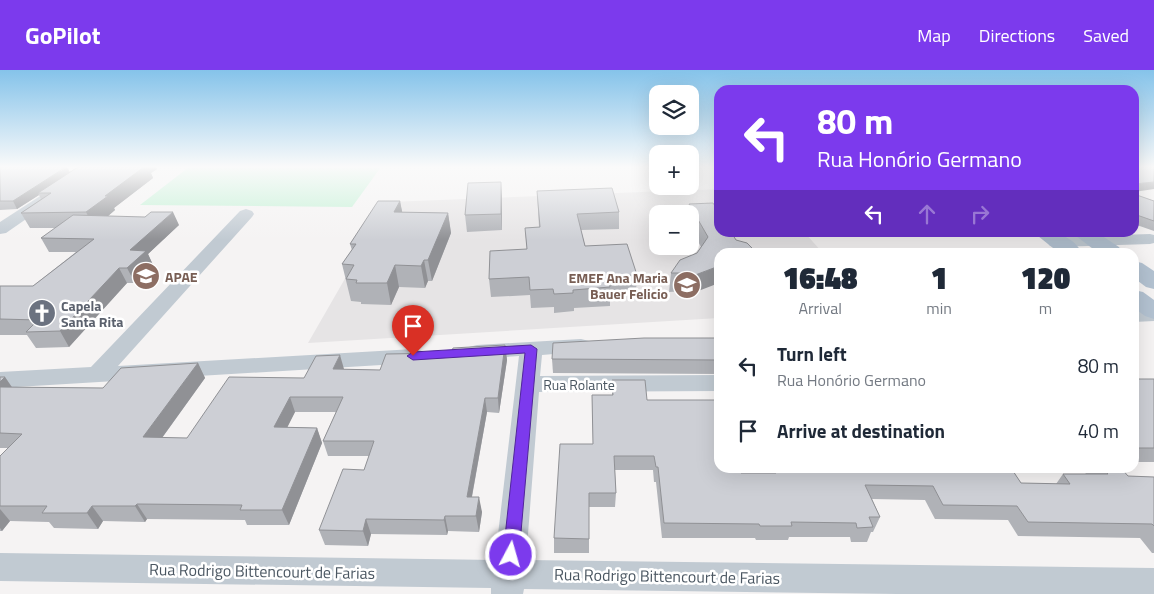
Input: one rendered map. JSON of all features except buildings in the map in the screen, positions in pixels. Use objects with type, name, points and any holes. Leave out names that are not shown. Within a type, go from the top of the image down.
[{"type":"main road","points":[[1088,237],[1105,248]]},
{"type":"main road","points":[[1139,301],[1154,313]]},
{"type":"street","points":[[0,229],[58,191]]},
{"type":"street","points":[[97,375],[246,214]]},
{"type":"street","points":[[0,218],[18,218]]},
{"type":"street","points":[[1139,235],[1152,240]]},
{"type":"street","points":[[1057,242],[1082,237]]},
{"type":"street","points":[[1103,237],[1152,240]]},
{"type":"street","points":[[1139,315],[1154,313]]},
{"type":"street","points":[[0,380],[600,345]]},
{"type":"street","points":[[508,584],[531,349]]},
{"type":"street","name":"Rua Rolante","points":[[528,384],[714,383]]},
{"type":"street","name":"Rua Rodrigo Bittencourt de Farias","points":[[0,567],[508,584],[1154,583]]},
{"type":"shaded area","points":[[699,191],[714,191],[714,237],[809,237],[818,248],[714,248],[714,318],[308,343],[389,202],[649,192],[649,195],[699,195]]},
{"type":"green space","points":[[157,191],[363,191],[352,207],[140,205]]},
{"type":"place","name":"APAE","points":[[146,276]]},
{"type":"place","name":"EMEF Ana Maria Bauer Felicio","points":[[687,285]]},
{"type":"place","name":"Capela Santa Rita","points":[[42,313]]},
{"type":"route","points":[[413,356],[531,349],[511,555]]}]
